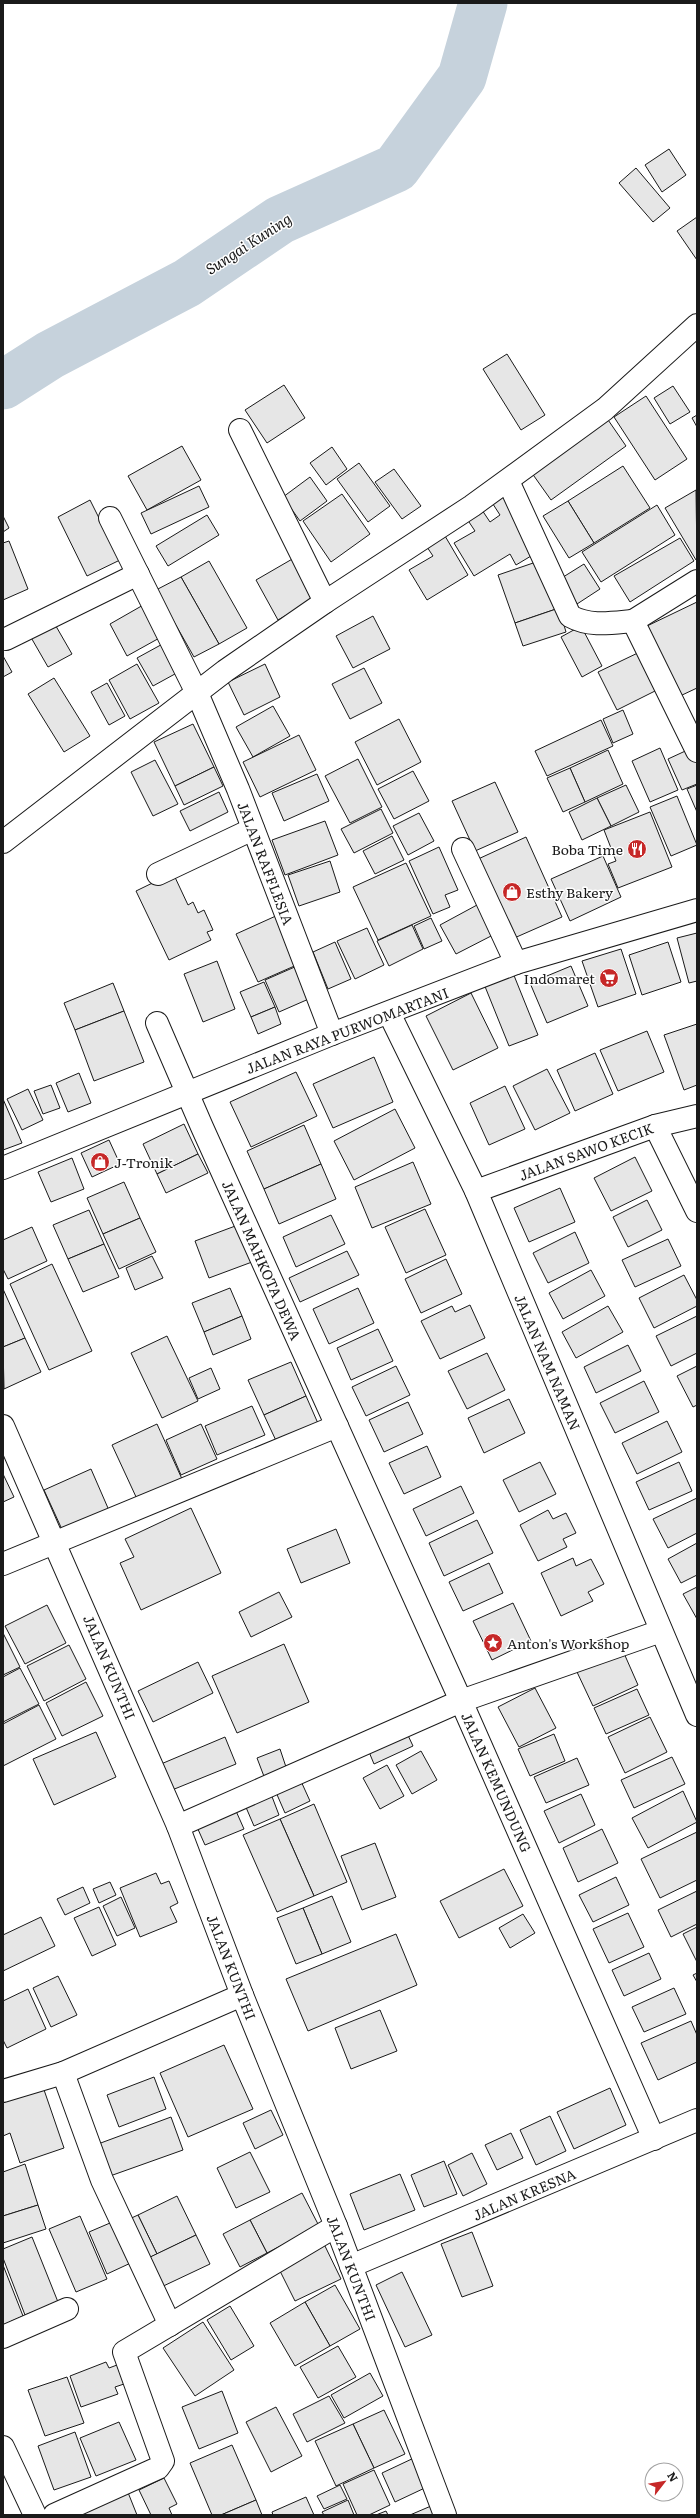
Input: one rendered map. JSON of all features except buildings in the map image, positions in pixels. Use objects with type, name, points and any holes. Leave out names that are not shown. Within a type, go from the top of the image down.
[{"type":"street","points":[[3,842],[197,693],[325,602],[508,481],[605,409],[697,325]]},
{"type":"street","points":[[240,430],[325,602]]},
{"type":"street","points":[[508,481],[570,616],[580,621],[598,624],[633,621],[697,581]]},
{"type":"street","name":"JALAN RAFFLESIA","points":[[110,518],[197,693],[253,829],[332,1034]]},
{"type":"street","points":[[6,639],[138,574]]},
{"type":"street","points":[[633,621],[697,751]]},
{"type":"street","points":[[158,874],[253,829]]},
{"type":"street","points":[[462,849],[516,963]]},
{"type":"street","name":"JALAN RAYA PURWOMARTANI","points":[[3,1168],[332,1034],[516,963],[697,910]]},
{"type":"street","name":"JALAN NAM NAMAN","points":[[389,1013],[476,1191],[661,1631],[690,1676],[697,1714]]},
{"type":"street","name":"JALAN MAHKOTA DEWA","points":[[157,1023],[187,1094],[337,1426]]},
{"type":"street","name":"JALAN SAWO KECIK","points":[[476,1191],[655,1126],[697,1116]]},
{"type":"street","points":[[655,1126],[697,1211]]},
{"type":"street","name":"JALAN KUNTHI","points":[[3,1426],[55,1541],[178,1826],[242,1995],[336,2226],[446,2515]]},
{"type":"street","points":[[3,1564],[55,1541],[337,1426]]},
{"type":"street","name":"JALAN KEMUNDUNG","points":[[337,1426],[461,1701],[654,2139]]},
{"type":"street","points":[[178,1826],[461,1701],[661,1631]]},
{"type":"street","points":[[3,2091],[63,2073],[242,1995]]},
{"type":"street","points":[[63,2073],[102,2180],[170,2324]]},
{"type":"street","name":"JALAN KRESNA","points":[[351,2266],[697,2120]]},
{"type":"street","points":[[54,2515],[158,2468],[163,2461],[124,2352],[336,2226]]},
{"type":"street","points":[[3,2337],[67,2309]]},
{"type":"street","points":[[3,2447],[35,2515]]},
{"type":"waterway","name":"Sungai Kuning","points":[[3,385],[50,355],[187,283],[280,220],[396,168],[462,77],[483,3]]},
{"type":"place","name":"Boba Time","points":[[637,849]]},
{"type":"place","name":"Esthy Bakery","points":[[512,892]]},
{"type":"place","name":"Indomaret","points":[[609,978]]},
{"type":"place","name":"J-Tronik","points":[[100,1162]]},
{"type":"place","name":"Anton's Workshop","points":[[493,1643]]}]
